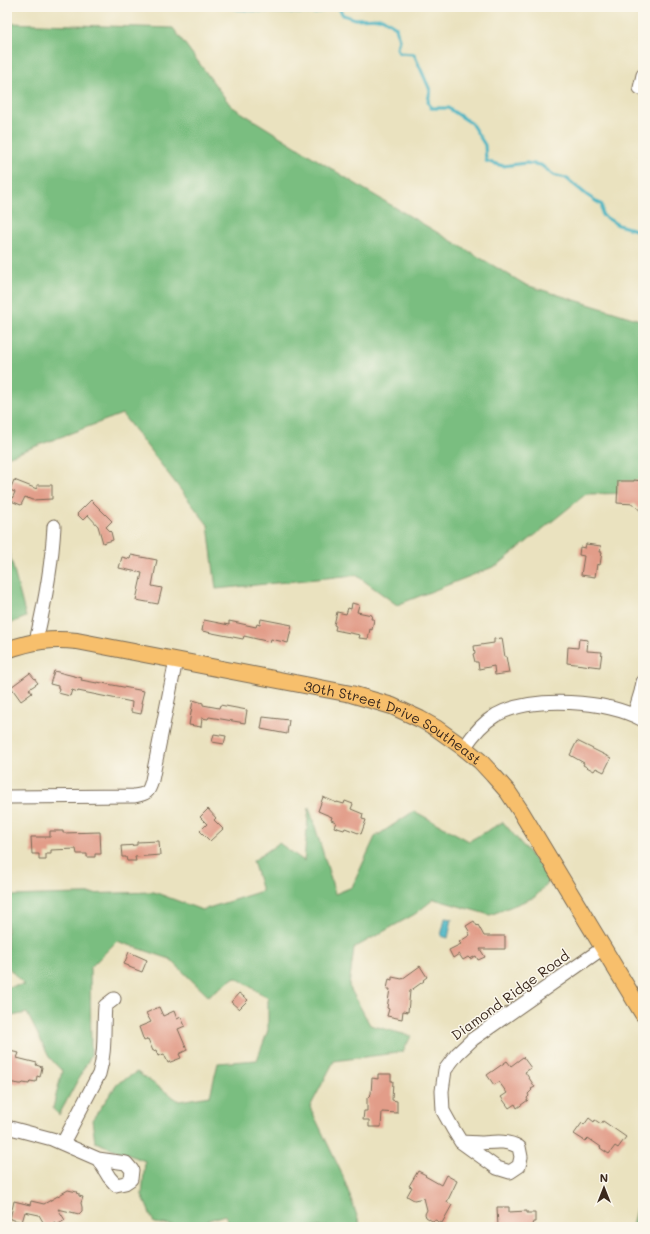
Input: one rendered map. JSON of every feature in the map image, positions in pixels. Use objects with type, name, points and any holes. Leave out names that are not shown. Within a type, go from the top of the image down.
[{"type":"main road","name":"30th Street Drive Southeast","points":[[7,650],[36,641],[61,639],[77,641],[352,694],[392,706],[420,719],[452,738],[480,761],[508,792],[643,1014]]},
{"type":"street","points":[[36,641],[53,550],[54,526]]},
{"type":"street","points":[[7,797],[134,796],[144,794],[149,789],[152,780],[176,660]]},
{"type":"street","points":[[464,748],[475,733],[496,715],[523,705],[554,703],[587,704],[616,710],[638,718],[643,682]]},
{"type":"street","name":"Diamond Ridge Road","points":[[461,1142],[443,1110],[442,1091],[445,1070],[456,1054],[473,1039],[603,948]]},
{"type":"street","points":[[63,1143],[99,1074],[103,1062],[105,1006],[114,999]]},
{"type":"street","points":[[7,1127],[52,1139],[98,1159]]},
{"type":"green space","points":[[7,23],[173,28],[231,106],[364,189],[526,285],[643,321],[643,493],[586,494],[498,565],[397,605],[356,575],[216,589],[208,525],[122,414],[7,457]]},
{"type":"green space","points":[[7,544],[26,617],[7,625]]},
{"type":"green space","points":[[309,807],[335,894],[352,887],[375,837],[414,811],[469,841],[503,822],[551,879],[535,897],[490,915],[434,899],[415,914],[354,948],[349,986],[370,1025],[411,1036],[403,1052],[334,1061],[310,1107],[342,1174],[361,1227],[232,1227],[225,1215],[186,1227],[154,1223],[142,1195],[145,1161],[95,1142],[92,1120],[118,1083],[137,1072],[179,1101],[210,1096],[218,1063],[257,1060],[268,1030],[268,998],[235,977],[208,996],[170,959],[117,941],[90,968],[91,1055],[59,1115],[53,1108],[62,1071],[49,1057],[27,1013],[7,1017],[7,987],[24,985],[7,966],[7,896],[154,892],[202,910],[262,891],[253,861],[279,843],[304,861]]},
{"type":"green space","points":[[643,1208],[643,1227],[632,1227],[636,1209]]},
{"type":"water","points":[[445,918],[452,919],[448,938],[441,936]]},
{"type":"building","points":[[14,480],[37,489],[37,485],[52,485],[52,499],[32,500],[25,497],[21,505],[11,501],[15,492],[10,490]]},
{"type":"building","points":[[618,481],[643,481],[643,514],[634,504],[617,503]]},
{"type":"building","points":[[91,500],[112,521],[106,527],[111,532],[113,540],[103,543],[98,526],[88,515],[83,520],[77,514]]},
{"type":"building","points":[[586,544],[601,546],[600,552],[602,552],[600,565],[597,564],[595,577],[581,575],[584,556],[579,555],[580,547],[585,548]]},
{"type":"building","points":[[131,555],[157,560],[152,586],[162,588],[158,604],[136,600],[142,573],[119,568],[122,557],[130,559]]},
{"type":"building","points":[[352,603],[359,605],[357,612],[372,615],[371,619],[374,619],[372,630],[370,629],[368,639],[359,638],[360,635],[335,630],[336,626],[334,625],[337,612],[346,614],[348,608],[351,609]]},
{"type":"building","points":[[261,619],[292,625],[288,643],[271,639],[270,642],[244,636],[243,639],[202,631],[204,620],[229,625],[229,621],[256,627],[257,624],[260,625]]},
{"type":"building","points":[[502,638],[509,673],[495,675],[494,666],[479,669],[478,662],[475,662],[473,654],[475,653],[474,646],[494,643],[494,639]]},
{"type":"building","points":[[579,639],[588,640],[587,651],[602,652],[600,667],[567,663],[568,647],[578,648]]},
{"type":"building","points":[[54,671],[82,678],[81,680],[144,691],[141,703],[143,703],[141,714],[131,712],[132,702],[72,690],[70,696],[58,693],[58,686],[50,684]]},
{"type":"building","points":[[30,673],[38,683],[29,689],[32,693],[21,701],[11,687]]},
{"type":"building","points":[[193,700],[203,703],[203,705],[219,708],[220,705],[247,710],[245,723],[209,717],[208,719],[202,718],[201,727],[189,725]]},
{"type":"building","points":[[263,717],[289,720],[287,734],[261,729]]},
{"type":"building","points":[[214,734],[226,736],[224,744],[212,742]]},
{"type":"building","points":[[577,741],[611,758],[604,772],[596,768],[594,771],[570,755]]},
{"type":"building","points":[[323,797],[337,803],[344,804],[345,801],[353,804],[351,809],[363,814],[362,819],[366,820],[361,834],[345,828],[344,830],[334,827],[336,822],[331,820],[332,817],[318,811]]},
{"type":"building","points":[[208,809],[216,818],[214,820],[223,829],[210,841],[200,831],[207,824],[200,817]]},
{"type":"building","points":[[50,831],[63,831],[63,833],[100,832],[101,854],[95,854],[95,857],[87,857],[87,854],[77,854],[76,849],[51,850],[51,854],[46,854],[46,860],[39,860],[39,854],[32,854],[31,837],[50,837]]},
{"type":"building","points":[[159,841],[160,855],[135,857],[136,861],[127,861],[126,857],[122,857],[121,846],[137,845],[137,842]]},
{"type":"building","points":[[474,921],[484,936],[505,936],[505,949],[480,949],[485,957],[478,960],[476,956],[470,959],[468,957],[463,960],[459,954],[453,958],[449,950],[461,944],[459,942],[470,935],[466,926]]},
{"type":"building","points":[[129,952],[147,960],[142,972],[124,964]]},
{"type":"building","points":[[420,966],[427,977],[410,991],[408,1012],[403,1011],[402,1019],[387,1016],[389,1009],[387,1008],[390,989],[387,989],[389,979],[392,980],[392,977],[402,979]]},
{"type":"building","points":[[239,993],[248,1000],[239,1009],[231,1002]]},
{"type":"building","points":[[159,1007],[163,1016],[174,1011],[177,1019],[181,1017],[185,1026],[178,1029],[187,1050],[179,1054],[181,1058],[168,1063],[164,1054],[158,1056],[156,1050],[153,1051],[148,1039],[144,1041],[139,1027],[151,1022],[146,1013]]},
{"type":"building","points":[[9,1051],[19,1053],[17,1058],[37,1063],[36,1065],[42,1067],[40,1077],[37,1076],[36,1082],[30,1081],[29,1084],[20,1084],[7,1082],[7,1058]]},
{"type":"building","points":[[523,1057],[531,1068],[525,1072],[535,1087],[531,1089],[532,1090],[528,1094],[528,1100],[517,1108],[515,1104],[509,1108],[501,1097],[507,1093],[499,1082],[494,1085],[487,1075],[507,1061],[511,1066]]},
{"type":"building","points":[[378,1074],[391,1074],[391,1081],[393,1081],[392,1100],[397,1101],[397,1113],[382,1112],[381,1127],[369,1127],[369,1120],[363,1120],[364,1111],[367,1111],[367,1098],[371,1094],[372,1078],[378,1079]]},
{"type":"building","points":[[589,1118],[594,1122],[595,1120],[601,1124],[603,1121],[626,1137],[618,1148],[615,1146],[609,1154],[588,1138],[585,1141],[574,1134],[582,1123],[584,1125]]},
{"type":"building","points":[[418,1171],[441,1185],[446,1175],[457,1181],[447,1202],[452,1205],[442,1223],[435,1220],[432,1221],[426,1217],[425,1214],[427,1210],[424,1198],[414,1200],[407,1196],[412,1187],[409,1186]]},
{"type":"building","points":[[68,1190],[77,1192],[76,1193],[79,1194],[79,1196],[83,1197],[81,1203],[82,1211],[79,1214],[58,1209],[65,1220],[57,1225],[55,1222],[46,1227],[39,1215],[25,1212],[22,1222],[10,1219],[14,1201],[30,1205],[31,1201],[44,1204]]},
{"type":"building","points":[[497,1207],[509,1207],[509,1212],[527,1211],[527,1213],[535,1213],[535,1222],[533,1222],[531,1227],[498,1227]]},
{"type":"waterway","points":[[228,7],[274,12],[316,13],[333,7]]},
{"type":"waterway","points":[[338,7],[343,15],[355,19],[382,18],[396,27],[399,40],[397,48],[399,53],[414,54],[430,90],[428,102],[431,108],[448,108],[471,123],[485,145],[486,161],[503,166],[526,163],[541,165],[553,175],[566,178],[588,196],[602,205],[602,215],[618,225],[643,232]]}]
